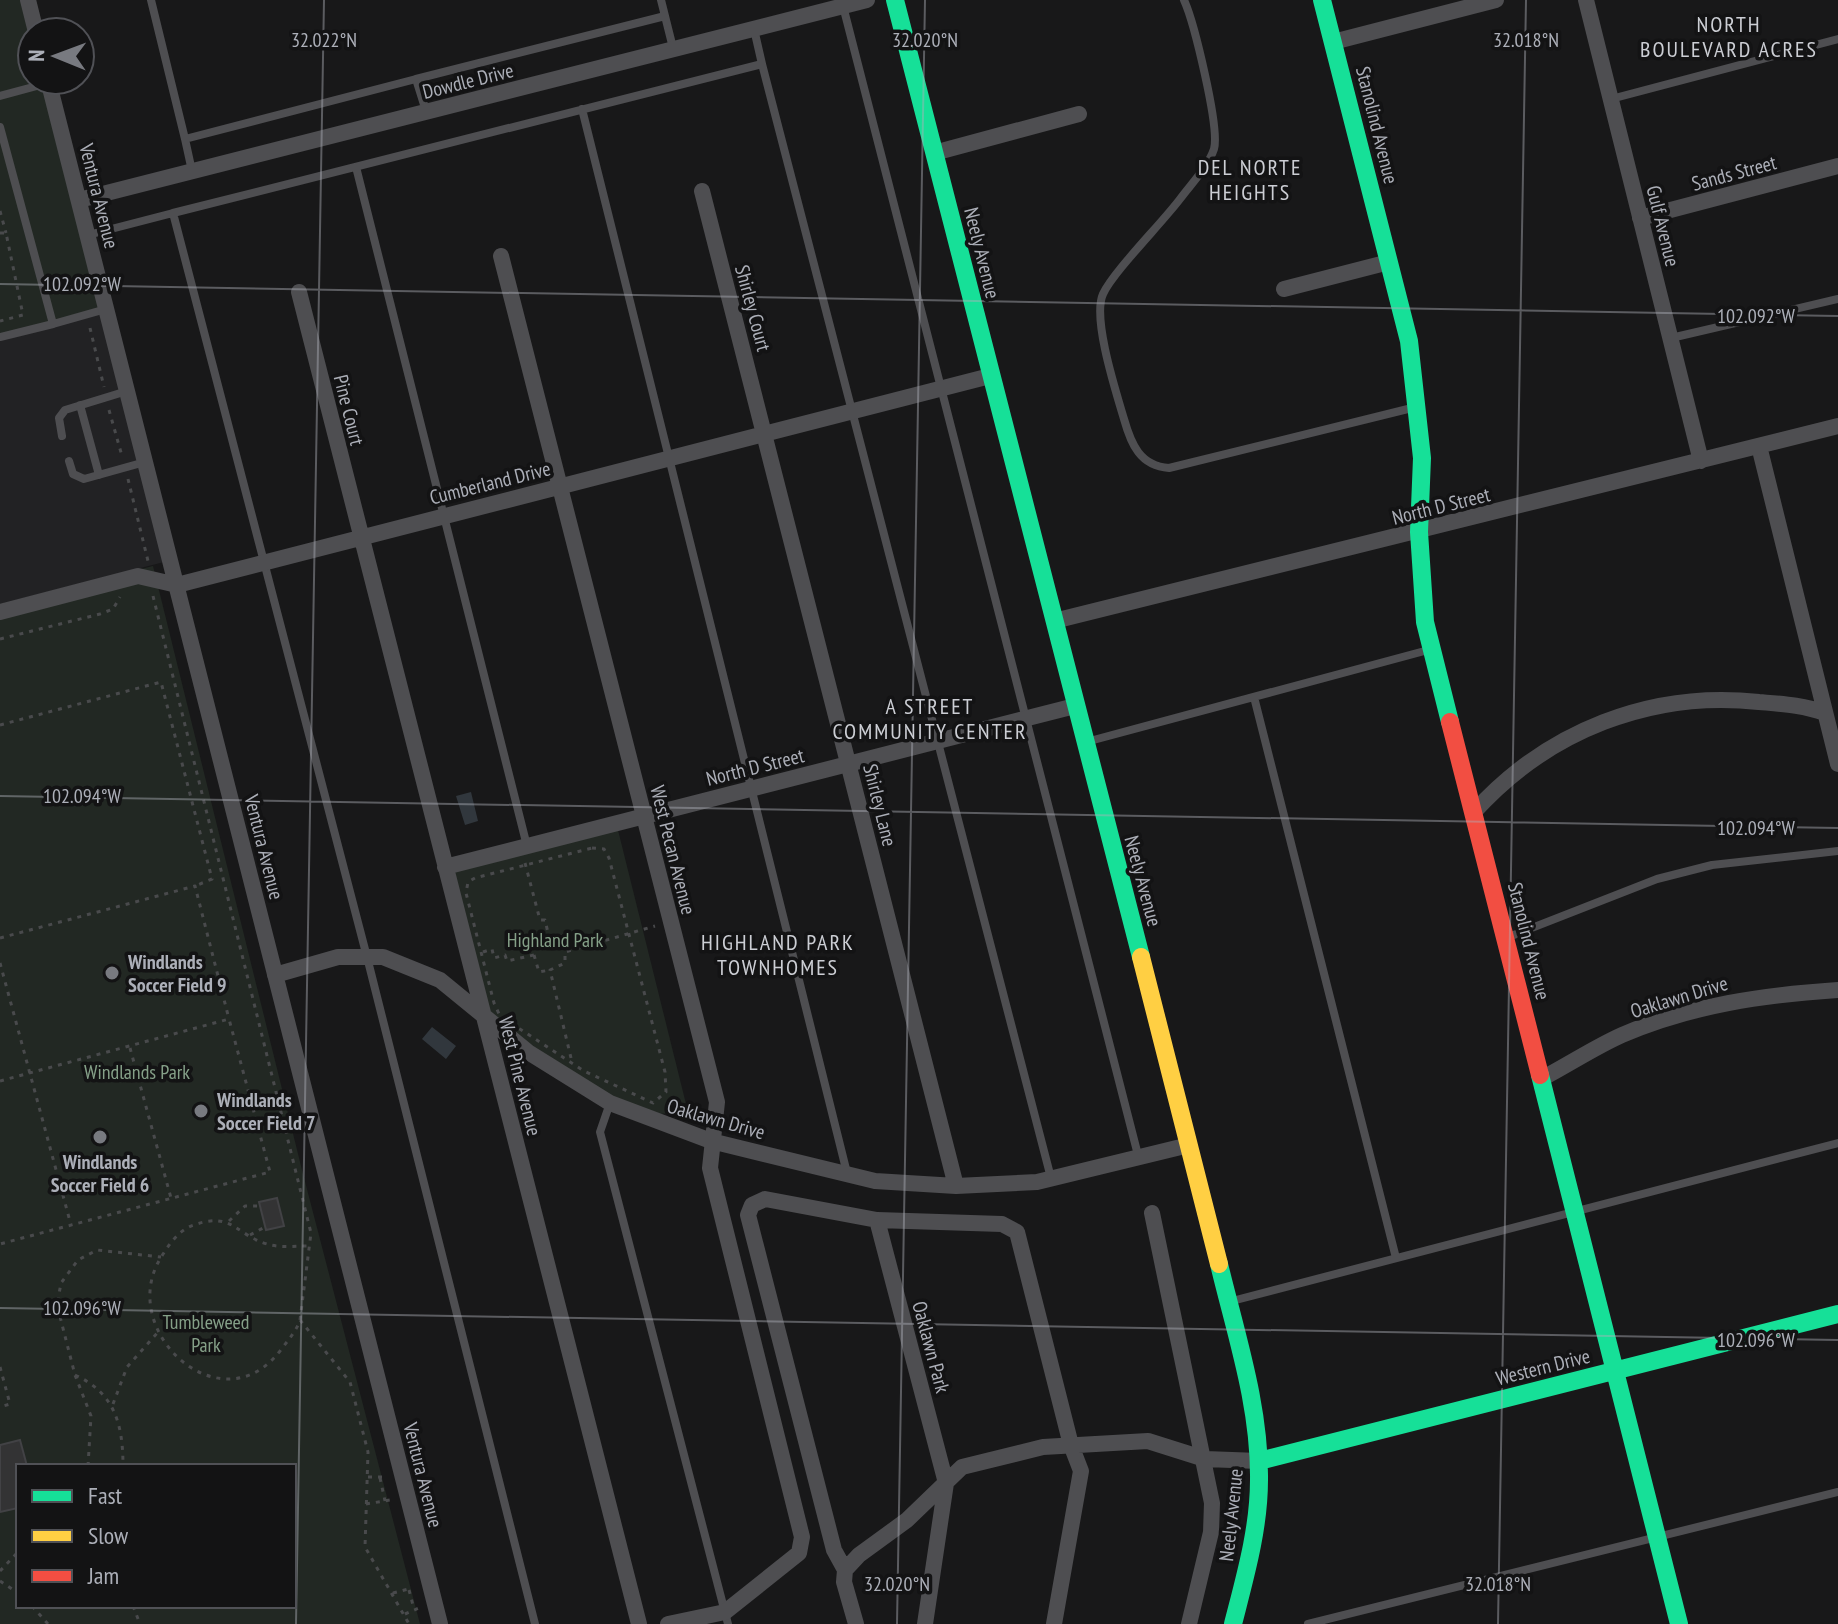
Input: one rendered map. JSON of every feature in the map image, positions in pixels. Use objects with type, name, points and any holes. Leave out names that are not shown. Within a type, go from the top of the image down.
[{"type":"street","name":"Dowdle Drive","points":[[79,200],[867,0]]},
{"type":"street","name":"Neely Avenue","points":[[895,0],[1228,1302],[1259,1461],[1250,1560],[1233,1624]]},
{"type":"street","name":"Stanolind Avenue","points":[[1322,0],[1409,341],[1422,458],[1419,532],[1425,622],[1679,1624]]},
{"type":"street","points":[[1333,42],[1496,0]]},
{"type":"street","name":"Gulf Avenue","points":[[1586,0],[1701,461]]},
{"type":"street","name":"Ventura Avenue","points":[[53,96],[440,1624]]},
{"type":"street","points":[[934,153],[1079,114]]},
{"type":"street","name":"Sands Street","points":[[1640,218],[1838,166]]},
{"type":"street","name":"Shirley Court","points":[[702,191],[765,435]]},
{"type":"street","name":"West Pecan Avenue","points":[[501,256],[717,1102],[710,1168],[802,1537],[801,1549],[726,1618]]},
{"type":"street","points":[[1284,289],[1389,262]]},
{"type":"street","name":"Pine Court","points":[[299,292],[361,537]]},
{"type":"street","name":"Cumberland Drive","points":[[0,612],[138,576],[177,585],[990,376]]},
{"type":"street","name":"North D Street","points":[[1054,621],[1838,426]]},
{"type":"street","name":"Shirley Lane","points":[[765,435],[956,1186]]},
{"type":"street","points":[[1759,446],[1838,764]]},
{"type":"street","name":"West Pine Avenue","points":[[361,537],[445,867],[474,954],[483,1014],[639,1624]]},
{"type":"street","points":[[1474,812],[1501,782],[1554,743],[1646,706],[1715,697],[1808,707],[1825,713]]},
{"type":"street","name":"North D Street","points":[[445,867],[1075,706]]},
{"type":"street","name":"Oaklawn Drive","points":[[275,975],[338,957],[383,957],[440,980],[528,1052],[570,1070],[610,1103],[711,1141],[875,1181],[956,1186],[1051,1179],[1189,1145]]},
{"type":"street","name":"Oaklawn Drive","points":[[1541,1079],[1621,1036],[1695,1009],[1762,995],[1838,990]]},
{"type":"street","points":[[856,1624],[844,1582],[845,1570],[834,1550],[748,1215],[752,1205],[765,1199],[877,1220],[1012,1226],[1017,1232],[1071,1445],[1081,1471],[1054,1624]]},
{"type":"street","points":[[1152,1213],[1212,1503],[1211,1532],[1189,1624]]},
{"type":"street","name":"Oaklawn Park","points":[[877,1220],[946,1483],[925,1624]]},
{"type":"street","name":"Western Drive","points":[[1259,1461],[1838,1314]]},
{"type":"street","points":[[845,1570],[962,1467],[1043,1447],[1148,1441],[1205,1459],[1259,1461]]},
{"type":"street","points":[[668,1624],[726,1618]]},
{"type":"lane","points":[[151,0],[192,171]]},
{"type":"lane","points":[[661,0],[673,49]]},
{"type":"lane","points":[[1184,0],[1214,127],[1214,149],[1156,232],[1108,286],[1101,303],[1102,323],[1120,404],[1135,449],[1151,464],[1169,468],[1417,407]]},
{"type":"lane","points":[[843,6],[1139,1159]]},
{"type":"lane","points":[[185,139],[665,16]]},
{"type":"lane","points":[[753,29],[1051,1179]]},
{"type":"lane","points":[[1610,100],[1838,39]]},
{"type":"lane","points":[[88,235],[762,64]]},
{"type":"lane","points":[[416,79],[426,112]]},
{"type":"lane","points":[[0,84],[2,96]]},
{"type":"lane","points":[[582,109],[668,459],[755,788],[847,1174]]},
{"type":"lane","points":[[0,127],[53,324]]},
{"type":"lane","points":[[356,167],[446,515],[524,846]]},
{"type":"lane","points":[[173,213],[367,957],[535,1624]]},
{"type":"lane","points":[[1670,339],[1838,299]]},
{"type":"lane","points":[[0,337],[107,309]]},
{"type":"lane","points":[[62,436],[59,418],[62,412],[127,391]]},
{"type":"lane","points":[[80,405],[99,475]]},
{"type":"lane","points":[[69,461],[73,474],[79,478],[146,462]]},
{"type":"lane","points":[[1085,743],[1432,649]]},
{"type":"lane","points":[[1254,697],[1396,1258]]},
{"type":"lane","points":[[1506,938],[1657,879],[1712,865],[1838,851]]},
{"type":"lane","points":[[610,1103],[600,1132],[726,1618]]},
{"type":"lane","points":[[1228,1302],[1838,1143]]},
{"type":"lane","points":[[1308,1624],[1838,1492]]},
{"type":"path","points":[[0,211],[23,315],[0,321]]},
{"type":"path","points":[[0,233],[6,233]]},
{"type":"path","points":[[86,315],[152,580]]},
{"type":"path","points":[[177,585],[156,596],[152,587],[154,599],[311,1233],[300,1320],[296,1330],[273,1361],[255,1375],[209,1377],[186,1367],[173,1355],[159,1331],[151,1289],[161,1257],[170,1242],[191,1225],[229,1221],[245,1206],[259,1206]]},
{"type":"path","points":[[0,639],[100,614],[113,609],[122,594]]},
{"type":"path","points":[[0,725],[161,682],[212,879],[0,938]]},
{"type":"path","points":[[524,846],[525,864],[540,920],[545,920],[549,937]]},
{"type":"path","points":[[592,848],[604,849],[609,858],[665,1072],[665,1094],[656,1102],[645,1102],[570,1070],[500,1016],[474,954],[466,893],[468,882],[525,864],[592,848]]},
{"type":"path","points":[[0,1244],[270,1172],[195,886]]},
{"type":"path","points":[[565,952],[671,922]]},
{"type":"path","points":[[561,936],[565,952],[565,963],[539,972],[534,943],[561,936]]},
{"type":"path","points":[[474,954],[492,949],[494,958],[505,955],[507,961],[534,955]]},
{"type":"path","points":[[0,963],[71,1225]]},
{"type":"path","points":[[550,970],[570,1070]]},
{"type":"path","points":[[0,1081],[229,1019]]},
{"type":"path","points":[[129,1046],[171,1198]]},
{"type":"path","points":[[229,1221],[270,1246],[309,1246]]},
{"type":"path","points":[[250,1235],[265,1227]]},
{"type":"path","points":[[88,1464],[91,1416],[75,1375],[57,1305],[61,1283],[78,1260],[97,1250],[161,1257]]},
{"type":"path","points":[[300,1320],[350,1382],[368,1452],[365,1547],[409,1624]]},
{"type":"path","points":[[112,1405],[127,1367],[159,1331]]},
{"type":"path","points":[[0,1367],[10,1404],[0,1407]]},
{"type":"path","points":[[75,1375],[89,1381],[112,1405],[122,1433],[123,1464]]},
{"type":"path","points":[[380,1478],[385,1501]]},
{"type":"path","points":[[366,1504],[407,1496]]},
{"type":"path","points":[[0,1571],[16,1554]]},
{"type":"path","points":[[393,1593],[429,1583]]},
{"type":"path","points":[[409,1589],[414,1609]]},
{"type":"path","points":[[34,1608],[48,1624]]},
{"type":"shaded area","points":[[100,313],[164,562],[0,604],[0,338]]},
{"type":"shaded area","points":[[471,792],[478,821],[465,825],[456,796]]},
{"type":"shaded area","points":[[432,1027],[456,1046],[446,1059],[422,1039]]},
{"type":"green space","points":[[0,0],[21,0],[25,16],[16,16],[16,96],[46,96],[100,313],[0,338]]},
{"type":"green space","name":"Windlands Park","points":[[153,566],[302,1170],[420,1624],[0,1624],[0,604]]},
{"type":"green space","name":"Highland Park","points":[[616,822],[688,1112],[641,1115],[483,1014],[446,866]]},
{"type":"building","points":[[277,1198],[284,1226],[266,1230],[259,1202]]},
{"type":"building","points":[[20,1440],[26,1464],[16,1464],[16,1508],[0,1512],[0,1445]]},
{"type":"traffic: fast","points":[[895,0],[1141,957]]},
{"type":"traffic: fast","points":[[1322,0],[1409,341],[1422,458],[1419,532],[1425,622],[1450,722]]},
{"type":"traffic: fast","points":[[1540,1075],[1679,1624]]},
{"type":"traffic: fast","points":[[1219,1264],[1246,1371],[1258,1452],[1257,1517],[1233,1624]]},
{"type":"traffic: fast","points":[[1259,1461],[1838,1314]]},
{"type":"traffic: slow","points":[[1141,957],[1219,1264]]},
{"type":"traffic: jam","points":[[1450,722],[1540,1075]]},
{"type":"place","name":"Windlands Soccer Field 9","points":[[112,973]]},
{"type":"place","name":"Windlands Soccer Field 7","points":[[201,1111]]},
{"type":"place","name":"Windlands Soccer Field 6","points":[[100,1137]]},
{"type":"district","name":"NORTH BOULEVARD ACRES","points":[[1729,36]]},
{"type":"district","name":"DEL NORTE HEIGHTS","points":[[1250,180]]},
{"type":"district","name":"A STREET COMMUNITY CENTER","points":[[930,718]]},
{"type":"district","name":"HIGHLAND PARK TOWNHOMES","points":[[778,954]]},
{"type":"park label","name":"Tumbleweed Park","points":[[206,1334]]}]
